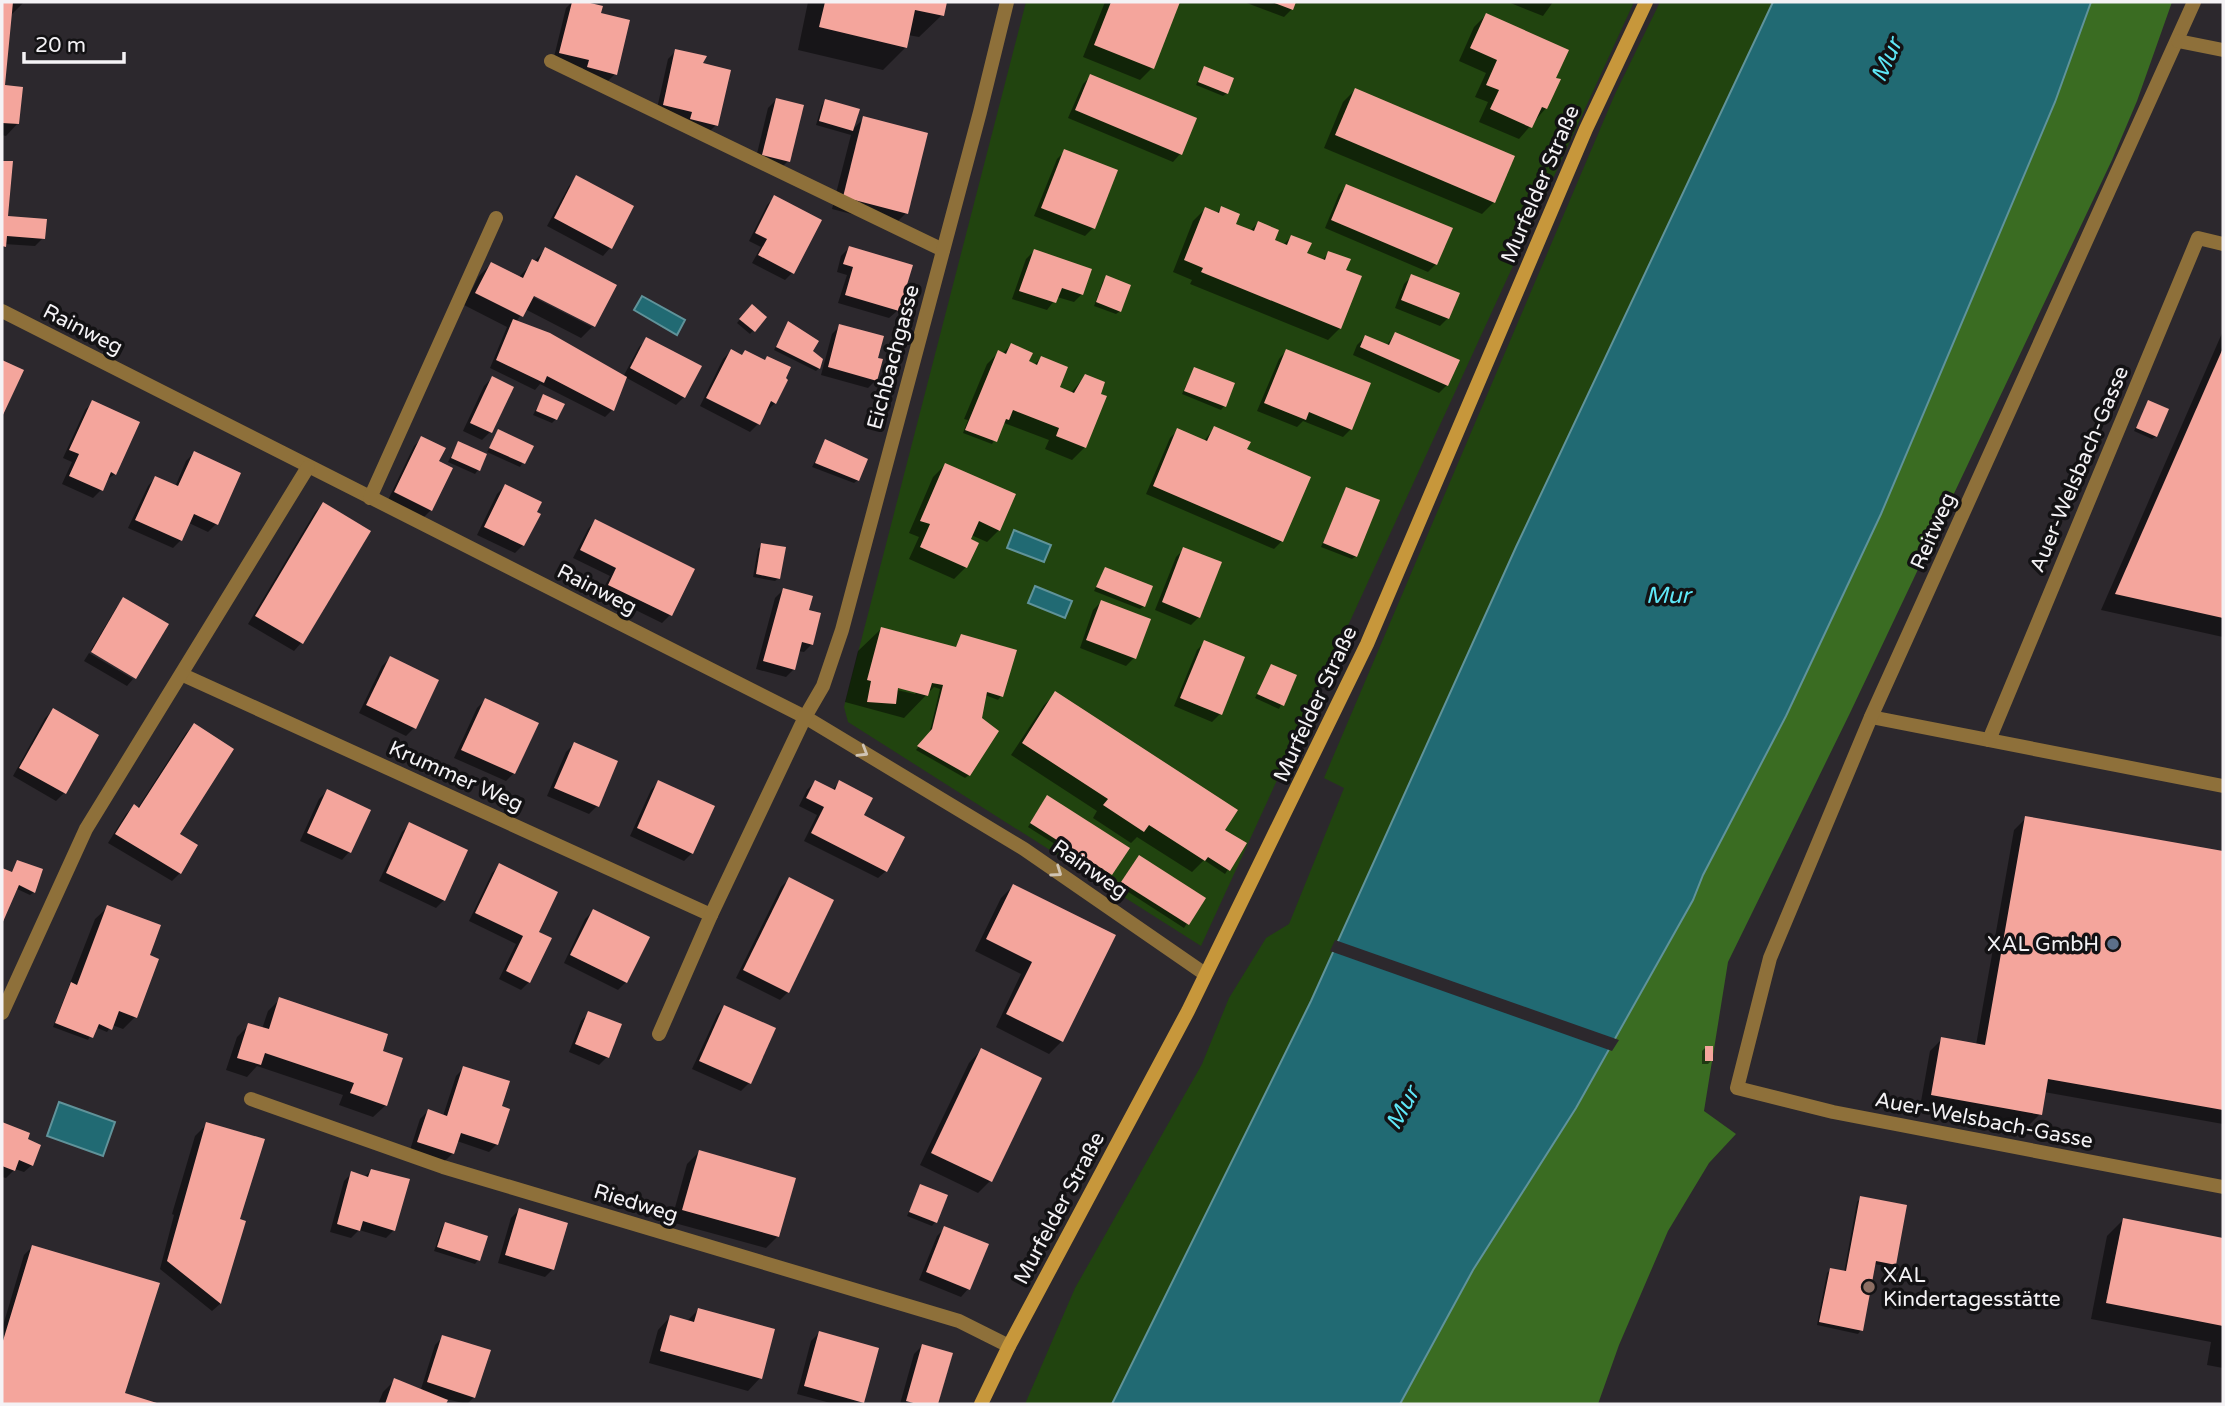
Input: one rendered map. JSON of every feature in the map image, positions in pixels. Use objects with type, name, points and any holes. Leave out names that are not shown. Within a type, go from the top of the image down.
[{"type":"street","name":"Eichbachgasse","points":[[805,717],[823,686],[842,630],[1007,2]]},
{"type":"street","name":"Murfelder Straße","points":[[981,1404],[1009,1346],[1188,1011],[1367,645],[1586,129],[1646,2]]},
{"type":"street","name":"Reitweg","points":[[1737,1088],[1770,958],[1871,718],[2194,2]]},
{"type":"street","points":[[2178,41],[2223,50]]},
{"type":"street","points":[[551,61],[943,250]]},
{"type":"street","points":[[370,498],[496,218]]},
{"type":"street","name":"Auer-Welsbach-Gasse","points":[[1989,740],[2198,238],[2223,244]]},
{"type":"street","name":"Rainweg","points":[[2,312],[805,717],[1024,849],[1205,974]]},
{"type":"street","points":[[2,1013],[86,829],[309,467]]},
{"type":"street","name":"Krummer Weg","points":[[183,675],[711,915]]},
{"type":"street","points":[[659,1034],[711,915],[805,717]]},
{"type":"street","points":[[1871,718],[2223,786]]},
{"type":"street","name":"Auer-Welsbach-Gasse","points":[[1737,1088],[1833,1112],[2223,1187]]},
{"type":"street","name":"Riedweg","points":[[251,1099],[443,1167],[960,1321],[1009,1346]]},
{"type":"green space","points":[[1026,2],[1634,2],[1201,946],[848,722],[844,707]]},
{"type":"green space","points":[[1660,2],[1773,2],[1516,547],[1311,1001],[1112,1404],[1025,1404],[1075,1288],[1202,1064],[1229,998],[1266,938],[1289,924],[1344,788],[1324,778],[1615,94]]},
{"type":"green space","points":[[2091,2],[2172,2],[2137,101],[2112,160],[1850,713],[1728,962],[1704,1111],[1736,1134],[1709,1163],[1668,1231],[1619,1345],[1598,1404],[1400,1404],[1473,1270],[1576,1108],[1693,900],[1881,514],[2055,102]]},
{"type":"water","name":"Mur","points":[[1773,2],[2091,2],[2055,102],[1881,514],[1786,716],[1703,875],[1693,900],[1576,1108],[1473,1270],[1400,1404],[1112,1404],[1311,1001],[1516,547]]},
{"type":"water","points":[[642,296],[685,320],[677,335],[634,310]]},
{"type":"water","points":[[1014,530],[1051,545],[1044,562],[1007,548]]},
{"type":"water","points":[[1035,586],[1072,601],[1065,618],[1028,603]]},
{"type":"water","points":[[59,1102],[115,1122],[103,1156],[47,1136]]},
{"type":"pier","points":[[1335,940],[1619,1040],[1612,1051],[1330,951]]},
{"type":"building","points":[[2,2],[13,2],[5,85],[23,87],[19,124],[2,123]]},
{"type":"building","points":[[572,2],[603,6],[601,13],[630,20],[617,75],[587,67],[589,60],[559,53]]},
{"type":"building","points":[[825,2],[947,2],[944,16],[915,10],[907,48],[819,27]]},
{"type":"building","points":[[1111,2],[1180,2],[1154,69],[1094,45]]},
{"type":"building","points":[[1272,2],[1296,2],[1293,10]]},
{"type":"building","points":[[1486,13],[1569,50],[1556,78],[1561,79],[1547,109],[1542,107],[1532,128],[1490,109],[1499,90],[1486,85],[1497,60],[1470,48]]},
{"type":"building","points":[[675,49],[707,56],[703,63],[731,70],[718,126],[690,119],[692,112],[663,105]]},
{"type":"building","points":[[1204,66],[1234,78],[1228,94],[1198,82]]},
{"type":"building","points":[[1090,74],[1197,118],[1182,155],[1075,110]]},
{"type":"building","points":[[1355,88],[1515,156],[1495,203],[1335,135]]},
{"type":"building","points":[[776,98],[804,105],[790,162],[762,155]]},
{"type":"building","points":[[825,99],[860,109],[853,131],[819,121]]},
{"type":"building","points":[[863,116],[928,133],[908,214],[843,197]]},
{"type":"building","points":[[1064,149],[1118,170],[1095,229],[1041,208]]},
{"type":"building","points":[[2,161],[13,161],[8,216],[47,219],[45,239],[7,236],[6,247],[2,246]]},
{"type":"building","points":[[576,175],[634,206],[612,249],[554,218]]},
{"type":"building","points":[[1346,184],[1453,228],[1437,265],[1331,220]]},
{"type":"building","points":[[774,195],[822,220],[794,274],[758,255],[767,239],[755,233]]},
{"type":"building","points":[[1221,206],[1240,214],[1236,224],[1254,231],[1258,221],[1279,230],[1275,240],[1287,245],[1291,235],[1312,243],[1307,253],[1325,260],[1328,251],[1351,259],[1346,270],[1362,276],[1341,329],[1201,272],[1203,268],[1184,260],[1205,207],[1219,213]]},
{"type":"building","points":[[849,246],[913,265],[899,311],[845,295],[853,267],[843,264]]},
{"type":"building","points":[[545,247],[617,285],[595,327],[534,296],[523,317],[475,293],[491,262],[523,278],[532,259],[538,262]]},
{"type":"building","points":[[1034,249],[1092,269],[1083,295],[1062,288],[1056,303],[1019,291]]},
{"type":"building","points":[[1411,274],[1460,293],[1449,319],[1401,300]]},
{"type":"building","points":[[1106,275],[1131,285],[1121,312],[1096,302]]},
{"type":"building","points":[[752,304],[767,317],[755,332],[739,319]]},
{"type":"building","points":[[513,319],[550,333],[627,377],[614,411],[547,376],[544,383],[496,360]]},
{"type":"building","points":[[788,321],[819,341],[813,351],[823,359],[820,369],[776,347]]},
{"type":"building","points":[[839,324],[884,336],[878,358],[883,359],[877,381],[828,367]]},
{"type":"building","points":[[1395,332],[1460,360],[1448,386],[1360,347],[1365,335],[1389,345]]},
{"type":"building","points":[[646,337],[702,366],[685,398],[630,368]]},
{"type":"building","points":[[1011,343],[1033,353],[1029,361],[1037,365],[1041,356],[1068,367],[1060,387],[1074,393],[1085,374],[1105,382],[1101,394],[1107,396],[1086,448],[1056,436],[1059,428],[1013,410],[1009,420],[1006,419],[997,442],[965,430],[998,350],[1006,354]]},
{"type":"building","points":[[2223,348],[2223,618],[2115,594]]},
{"type":"building","points":[[731,349],[742,355],[745,350],[765,360],[767,356],[791,367],[786,378],[788,380],[776,404],[771,401],[760,425],[706,398]]},
{"type":"building","points":[[1286,349],[1371,383],[1352,430],[1309,412],[1306,420],[1264,403]]},
{"type":"building","points":[[2,360],[24,370],[2,417]]},
{"type":"building","points":[[1194,367],[1235,383],[1226,407],[1184,391]]},
{"type":"building","points":[[492,376],[514,387],[492,433],[470,423]]},
{"type":"building","points":[[543,394],[565,404],[557,420],[536,411]]},
{"type":"building","points":[[92,400],[140,422],[116,475],[111,472],[103,491],[69,476],[79,454],[69,450]]},
{"type":"building","points":[[2148,400],[2169,409],[2157,437],[2136,428]]},
{"type":"building","points":[[1214,426],[1251,442],[1247,449],[1311,477],[1283,542],[1153,486],[1177,428],[1207,441]]},
{"type":"building","points":[[498,429],[534,446],[525,464],[489,448]]},
{"type":"building","points":[[421,436],[446,448],[439,461],[453,468],[432,511],[394,492]]},
{"type":"building","points":[[825,439],[868,459],[859,481],[815,463]]},
{"type":"building","points":[[458,441],[487,454],[480,471],[451,458]]},
{"type":"building","points":[[194,451],[241,473],[218,525],[194,514],[182,541],[135,520],[155,476],[178,486]]},
{"type":"building","points":[[945,463],[1016,494],[1000,531],[979,521],[971,539],[979,543],[967,568],[920,547],[930,524],[920,521]]},
{"type":"building","points":[[505,484],[542,502],[537,512],[541,514],[524,546],[484,527]]},
{"type":"building","points":[[1346,487],[1380,500],[1357,557],[1323,543]]},
{"type":"building","points":[[323,502],[371,531],[303,644],[255,616]]},
{"type":"building","points":[[595,519],[695,569],[672,616],[608,585],[616,568],[580,550]]},
{"type":"building","points":[[761,543],[786,547],[780,579],[756,574]]},
{"type":"building","points":[[1183,547],[1222,562],[1200,618],[1162,602]]},
{"type":"building","points":[[1105,567],[1153,586],[1145,607],[1096,587]]},
{"type":"building","points":[[783,588],[813,596],[809,610],[821,613],[813,645],[802,642],[795,670],[763,661]]},
{"type":"building","points":[[123,597],[169,624],[136,679],[91,652]]},
{"type":"building","points":[[1101,600],[1151,619],[1136,659],[1086,640]]},
{"type":"building","points":[[881,627],[956,647],[961,634],[1017,650],[1003,697],[987,692],[982,718],[999,731],[970,776],[917,746],[932,729],[943,685],[932,683],[928,696],[898,688],[896,704],[867,702],[871,681],[867,680]]},
{"type":"building","points":[[1204,640],[1245,657],[1222,715],[1180,698]]},
{"type":"building","points":[[390,656],[439,680],[416,729],[366,705]]},
{"type":"building","points":[[1271,664],[1297,675],[1284,706],[1257,694]]},
{"type":"building","points":[[1055,691],[1238,810],[1225,830],[1247,843],[1230,871],[1208,857],[1205,861],[1149,825],[1144,832],[1103,805],[1108,799],[1022,743]]},
{"type":"building","points":[[485,698],[539,723],[515,774],[461,750]]},
{"type":"building","points":[[53,708],[99,735],[66,794],[19,768]]},
{"type":"building","points":[[194,723],[234,749],[180,834],[198,845],[181,874],[115,834],[134,804],[139,808]]},
{"type":"building","points":[[574,742],[618,761],[599,807],[554,788]]},
{"type":"building","points":[[658,780],[715,806],[693,854],[637,828]]},
{"type":"building","points":[[815,780],[835,790],[839,780],[873,798],[864,815],[905,837],[887,872],[811,833],[824,807],[806,798]]},
{"type":"building","points":[[327,789],[371,810],[351,853],[307,833]]},
{"type":"building","points":[[1047,795],[1130,848],[1112,875],[1030,823]]},
{"type":"building","name":"XAL GmbH","points":[[2025,816],[2223,851],[2223,1110],[2048,1079],[2042,1115],[1931,1095],[1941,1037],[1985,1045]]},
{"type":"building","points":[[409,822],[468,850],[445,901],[386,873]]},
{"type":"building","points":[[1139,855],[1206,898],[1189,925],[1121,882]]},
{"type":"building","points":[[17,860],[43,869],[35,893],[19,885],[2,924],[2,868],[12,872]]},
{"type":"building","points":[[499,863],[558,892],[539,932],[552,938],[530,983],[506,971],[523,936],[475,913]]},
{"type":"building","points":[[789,877],[834,900],[789,993],[743,970]]},
{"type":"building","points":[[1013,884],[1116,935],[1063,1042],[1006,1014],[1032,962],[986,939]]},
{"type":"building","points":[[107,905],[161,925],[150,955],[159,959],[137,1018],[119,1011],[112,1030],[99,1024],[93,1038],[55,1023],[71,982],[77,985]]},
{"type":"building","points":[[593,909],[650,937],[627,983],[570,955]]},
{"type":"building","points":[[279,997],[388,1034],[383,1051],[403,1058],[387,1106],[350,1093],[354,1083],[265,1053],[261,1065],[237,1058],[248,1023],[269,1029]]},
{"type":"building","points":[[724,1005],[776,1028],[751,1084],[699,1061]]},
{"type":"building","points":[[588,1011],[622,1024],[609,1058],[575,1044]]},
{"type":"building","points":[[1705,1046],[1713,1046],[1713,1061],[1705,1061]]},
{"type":"building","points":[[981,1048],[1042,1078],[992,1182],[931,1153]]},
{"type":"building","points":[[463,1066],[510,1081],[502,1106],[510,1109],[498,1145],[461,1133],[454,1154],[417,1142],[428,1109],[447,1116]]},
{"type":"building","points":[[2,1122],[30,1133],[28,1139],[41,1145],[33,1166],[19,1160],[15,1171],[2,1166]]},
{"type":"building","points":[[206,1122],[265,1139],[240,1219],[246,1221],[221,1304],[167,1261]]},
{"type":"building","points":[[699,1150],[796,1178],[779,1237],[682,1210]]},
{"type":"building","points":[[371,1169],[410,1179],[395,1231],[363,1221],[360,1231],[337,1224],[351,1171],[368,1177]]},
{"type":"building","points":[[920,1184],[948,1195],[937,1223],[909,1212]]},
{"type":"building","points":[[1860,1196],[1907,1205],[1896,1265],[1876,1261],[1863,1331],[1819,1322],[1830,1268],[1846,1271]]},
{"type":"building","points":[[519,1208],[568,1223],[554,1270],[505,1255]]},
{"type":"building","points":[[2123,1218],[2223,1238],[2223,1326],[2106,1303]]},
{"type":"building","points":[[445,1222],[488,1236],[480,1261],[437,1247]]},
{"type":"building","points":[[944,1226],[989,1244],[970,1290],[926,1272]]},
{"type":"building","points":[[32,1245],[160,1283],[125,1393],[160,1404],[2,1404],[2,1344]]},
{"type":"building","points":[[698,1308],[775,1329],[762,1379],[660,1351],[670,1315],[694,1322]]},
{"type":"building","points":[[819,1331],[879,1348],[864,1403],[804,1386]]},
{"type":"building","points":[[442,1335],[491,1350],[475,1398],[427,1382]]},
{"type":"building","points":[[922,1344],[953,1353],[938,1404],[906,1401]]},
{"type":"building","points":[[394,1378],[448,1400],[446,1404],[385,1404]]},
{"type":"place","name":"XAL GmbH","points":[[2113,944]]},
{"type":"place","name":"XAL Kindertagesstätte","points":[[1869,1287]]}]
